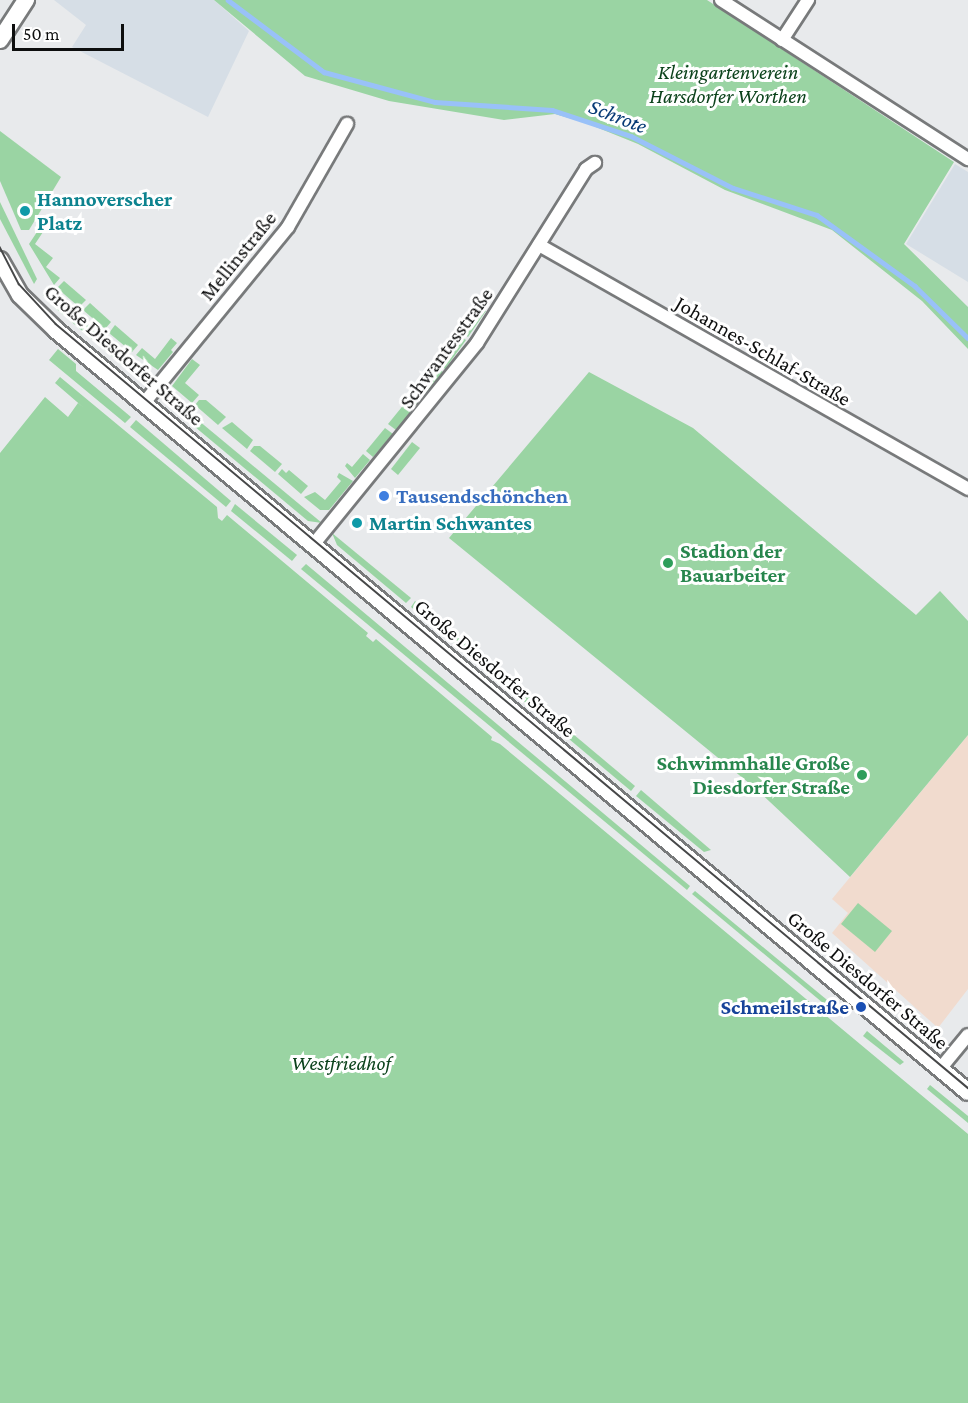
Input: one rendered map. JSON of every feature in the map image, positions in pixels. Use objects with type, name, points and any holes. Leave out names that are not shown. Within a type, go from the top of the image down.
[{"type":"main road","points":[[0,40],[26,0]]},
{"type":"main road","name":"Große Diesdorfer Straße","points":[[1,266],[35,310],[968,1092]]},
{"type":"street","points":[[721,0],[968,159]]},
{"type":"street","points":[[782,40],[808,0]]},
{"type":"street","name":"Mellinstraße","points":[[144,403],[288,227],[347,124]]},
{"type":"street","name":"Schwantesstraße","points":[[313,545],[440,393],[539,245],[586,169],[595,163]]},
{"type":"street","name":"Johannes-Schlaf-Straße","points":[[539,245],[968,489]]},
{"type":"street","points":[[940,1069],[968,1035]]},
{"type":"shaded area","points":[[54,0],[214,0],[249,31],[208,117],[72,47],[86,25]]},
{"type":"shaded area","points":[[955,164],[968,172],[968,282],[906,244]]},
{"type":"shaded area","points":[[968,735],[968,989],[938,1028],[832,933],[848,913],[832,899]]},
{"type":"green space","name":"Kleingartenverein Harsdorfer Worthen","points":[[214,0],[707,0],[954,162],[904,244],[968,307],[968,349],[922,301],[832,230],[725,190],[638,144],[586,123],[555,114],[504,120],[389,101],[305,76]]},
{"type":"green space","points":[[0,131],[61,177],[29,230],[21,230],[0,181]]},
{"type":"green space","points":[[0,202],[37,279],[34,284],[0,219]]},
{"type":"green space","points":[[39,229],[43,232],[35,244],[53,258],[46,267],[60,278],[54,285],[29,244]]},
{"type":"green space","points":[[64,281],[86,300],[79,307],[57,288]]},
{"type":"green space","points":[[47,293],[54,296],[148,379],[133,374],[54,307],[43,295]]},
{"type":"green space","points":[[90,303],[111,322],[105,329],[83,310]]},
{"type":"green space","points":[[477,305],[486,311],[468,337],[460,331]]},
{"type":"green space","points":[[115,325],[138,345],[132,352],[109,333]]},
{"type":"green space","points":[[457,334],[466,340],[445,369],[437,362]]},
{"type":"green space","points":[[171,338],[177,343],[171,350],[173,352],[158,370],[136,355],[142,348],[155,359]]},
{"type":"green space","points":[[58,349],[76,364],[76,371],[131,417],[125,423],[49,360]]},
{"type":"green space","points":[[192,359],[200,365],[185,383],[199,395],[192,403],[172,386]]},
{"type":"green space","points":[[434,366],[443,372],[421,400],[413,394]]},
{"type":"green space","name":"Stadion der Bauarbeiter","points":[[589,372],[693,428],[916,615],[940,591],[968,621],[968,735],[850,877],[755,788],[449,538]]},
{"type":"green space","name":"Westfriedhof","points":[[60,377],[217,507],[218,518],[222,521],[227,515],[368,633],[366,636],[373,642],[376,639],[492,737],[491,740],[500,744],[968,1134],[968,1403],[0,1403],[0,453],[45,397],[68,417],[78,403],[84,408],[55,383]]},
{"type":"green space","points":[[163,391],[322,523],[308,521],[165,402]]},
{"type":"green space","points":[[410,397],[418,404],[396,430],[388,424]]},
{"type":"green space","points":[[199,400],[206,400],[226,417],[218,425],[195,405]]},
{"type":"green space","points":[[136,420],[231,501],[226,507],[130,427]]},
{"type":"green space","points":[[232,422],[253,440],[247,449],[222,428]]},
{"type":"green space","points":[[385,428],[393,434],[373,457],[366,451]]},
{"type":"green space","points":[[412,442],[420,448],[398,475],[391,469]]},
{"type":"green space","points":[[254,446],[260,446],[282,464],[275,472],[250,451]]},
{"type":"green space","points":[[363,454],[370,460],[355,478],[345,466],[347,463],[352,467]]},
{"type":"green space","points":[[282,469],[286,473],[289,470],[308,486],[301,494],[278,474]]},
{"type":"green space","points":[[339,473],[353,481],[329,510],[320,510],[304,497],[315,492],[325,500],[341,481],[337,477]]},
{"type":"green space","points":[[235,504],[297,555],[292,561],[231,511]]},
{"type":"green space","points":[[332,533],[411,598],[406,603],[337,545]]},
{"type":"green space","points":[[306,564],[690,886],[687,890],[301,569]]},
{"type":"green space","points":[[415,601],[499,672],[495,677],[411,607]]},
{"type":"green space","points":[[504,676],[569,731],[565,736],[500,681]]},
{"type":"green space","points":[[573,734],[635,786],[631,791],[569,739]]},
{"type":"green space","points":[[641,790],[711,850],[704,852],[636,796]]},
{"type":"green space","points":[[695,891],[832,1004],[829,1008],[692,894]]},
{"type":"green space","points":[[858,903],[892,931],[875,952],[841,924]]},
{"type":"green space","points":[[867,1031],[904,1062],[900,1065],[863,1036]]},
{"type":"green space","points":[[930,1085],[968,1116],[968,1123],[927,1089]]},
{"type":"waterway","name":"Schrote","points":[[228,0],[324,72],[435,102],[552,110],[631,136],[733,188],[817,215],[915,286],[968,338]]},
{"type":"tram line","points":[[0,247],[19,284],[56,324],[968,1088]]},
{"type":"place","name":"Hannoverscher Platz","points":[[25,211]]},
{"type":"place","name":"Tausendschönchen","points":[[384,496]]},
{"type":"place","name":"Martin Schwantes","points":[[357,523]]},
{"type":"place","name":"Stadion der Bauarbeiter","points":[[668,563]]},
{"type":"place","name":"Schwimmhalle Große Diesdorfer Straße","points":[[862,775]]},
{"type":"place","name":"Schmeilstraße","points":[[861,1007]]}]
